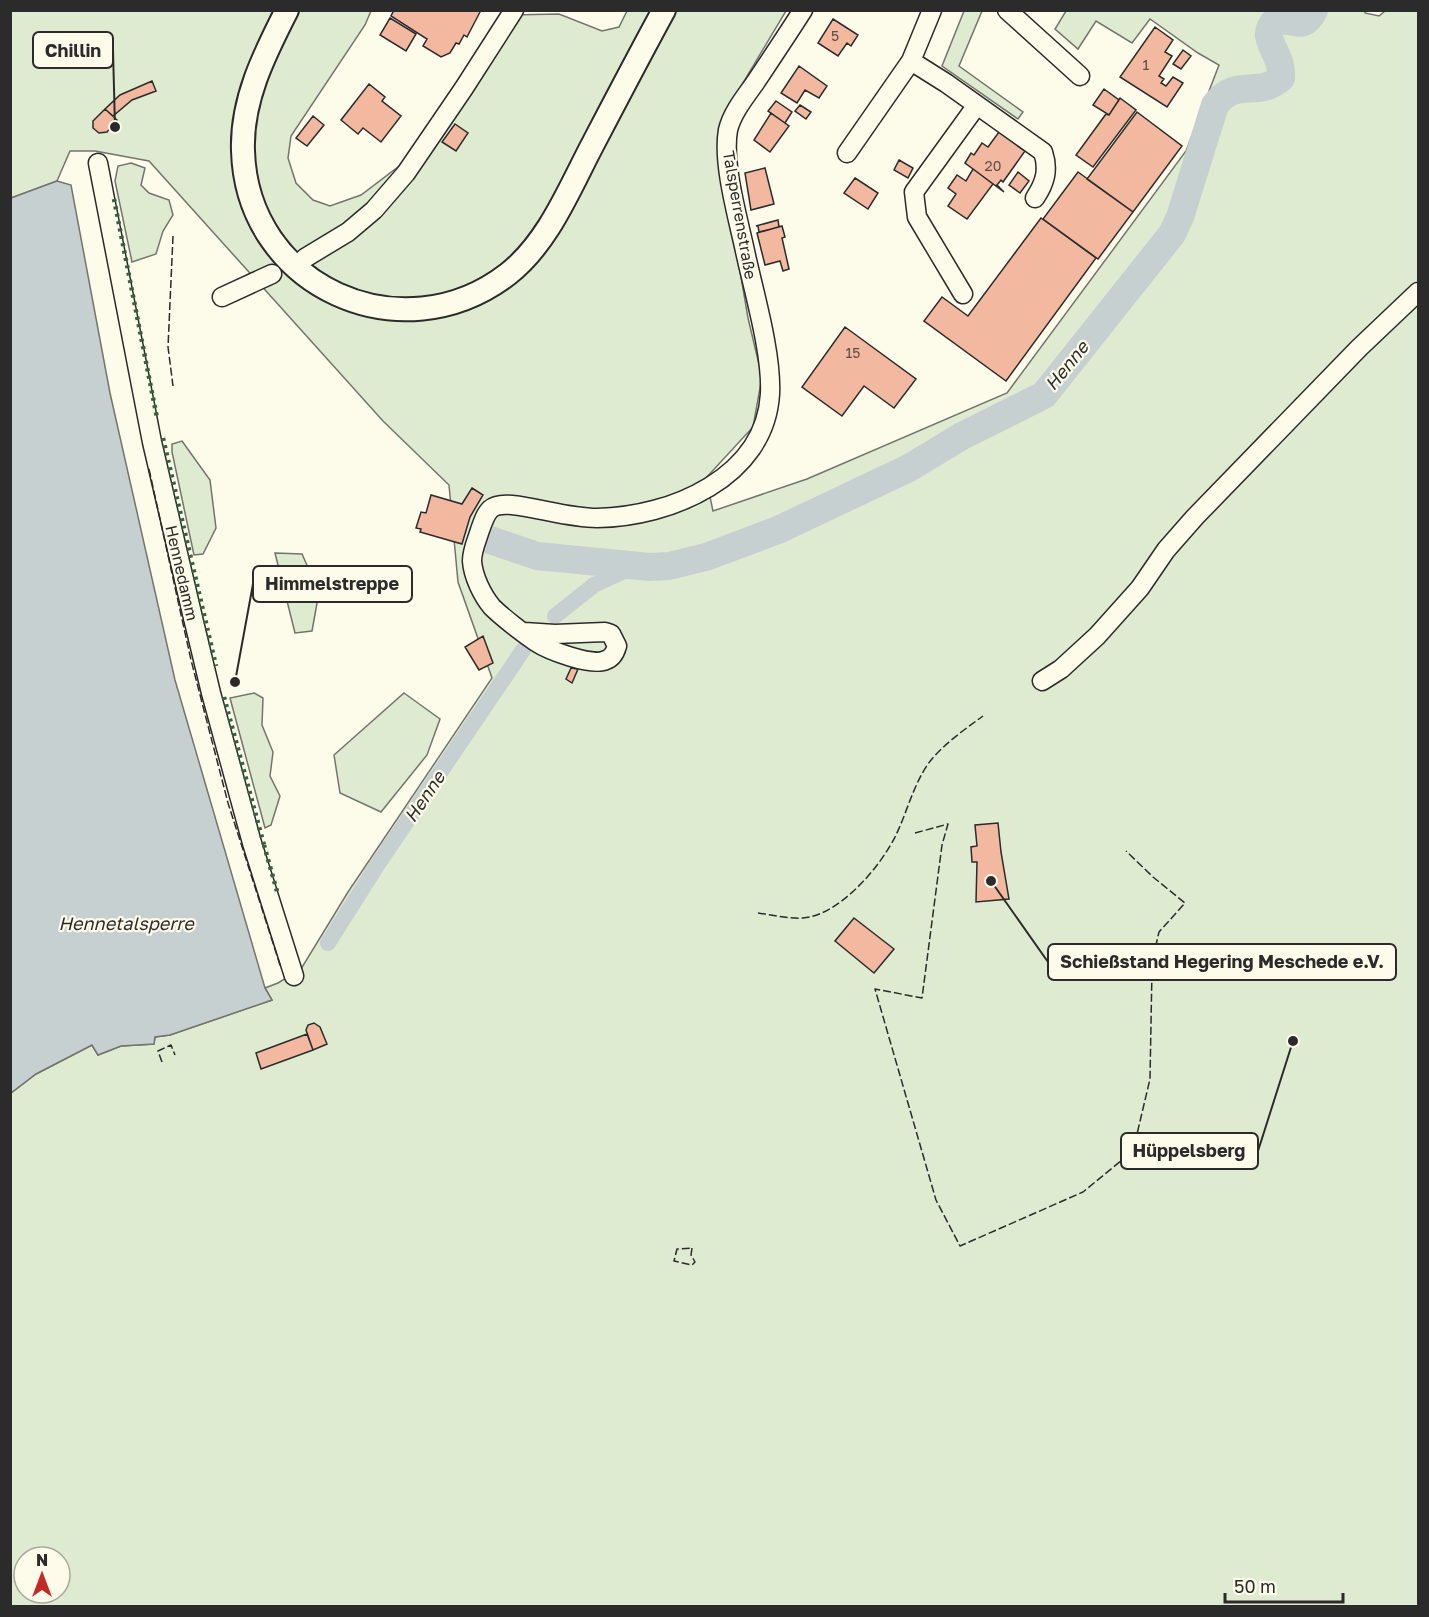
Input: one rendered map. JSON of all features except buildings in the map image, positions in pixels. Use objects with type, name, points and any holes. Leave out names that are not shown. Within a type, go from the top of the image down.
[{"type":"main road","points":[[287,10],[256,76],[245,123],[244,169],[258,219],[278,249],[294,267],[334,294],[378,307],[417,310],[451,303],[477,294],[506,276],[530,252],[555,214],[664,10]]},
{"type":"street","points":[[305,258],[348,232],[374,210],[406,173],[514,10]]},
{"type":"street","name":"Talsperrenstraße","points":[[524,632],[501,615],[484,596],[474,572],[473,551],[485,518],[492,507],[503,504],[526,506],[590,518],[632,514],[661,508],[688,499],[714,485],[738,463],[751,447],[762,427],[768,408],[769,374],[732,185],[728,151],[729,128],[737,109],[803,10]]},
{"type":"street","points":[[847,153],[911,62],[932,10]]},
{"type":"street","points":[[1007,10],[1080,75]]},
{"type":"street","points":[[911,62],[945,83],[1042,152],[1047,163],[1047,171],[1041,189],[1035,198]]},
{"type":"street","points":[[963,294],[917,217],[914,192],[977,105]]},
{"type":"street","name":"Hennedamm","points":[[98,163],[152,442],[211,693],[252,843],[294,976]]},
{"type":"street","points":[[222,297],[272,274]]},
{"type":"street","points":[[1042,681],[1061,669],[1097,636],[1140,588],[1166,550],[1195,517],[1359,348],[1419,291]]},
{"type":"green space","points":[[1365,10],[1365,13],[1379,16],[1385,11],[1418,11],[1418,1606],[11,1606],[11,1093],[36,1074],[92,1045],[98,1055],[121,1046],[154,1044],[155,1037],[170,1035],[272,1000],[265,988],[301,969],[348,892],[492,678],[458,582],[449,485],[383,421],[149,161],[95,151],[70,151],[57,181],[11,198],[11,11],[371,11],[365,25],[291,136],[288,158],[296,183],[313,200],[330,206],[361,195],[436,138],[510,15],[559,14],[602,31],[619,27],[627,11],[786,11],[725,113],[719,148],[748,318],[762,377],[753,427],[706,478],[713,511],[807,479],[1007,393],[1186,151],[1219,65],[1150,19],[1132,43],[1096,21],[1078,49],[1055,29],[1066,11]]},
{"type":"green space","points":[[964,11],[982,11],[959,66],[1023,112],[1018,119],[942,66]]},
{"type":"green space","points":[[131,163],[145,168],[141,185],[149,193],[169,200],[173,215],[163,231],[156,254],[132,262],[115,181],[118,166]]},
{"type":"green space","points":[[182,441],[210,480],[216,528],[203,554],[194,555],[172,452],[172,444]]},
{"type":"green space","points":[[275,553],[302,554],[319,592],[312,631],[295,633]]},
{"type":"green space","points":[[254,693],[263,698],[262,725],[273,752],[270,776],[280,796],[271,825],[265,828],[230,698]]},
{"type":"green space","points":[[404,693],[440,719],[427,755],[381,812],[340,793],[334,755]]},
{"type":"water","name":"Hennetalsperre","points":[[57,181],[71,185],[110,393],[175,680],[265,988],[272,1000],[170,1035],[155,1037],[154,1044],[121,1046],[98,1055],[92,1045],[36,1074],[11,1093],[11,198]]},
{"type":"waterway","name":"Henne","points":[[487,539],[537,556],[650,567],[669,566],[706,557],[778,530],[909,468],[962,436],[1044,395],[1172,234],[1180,217],[1215,105],[1223,96],[1231,92],[1264,87],[1281,78],[1280,64],[1270,39],[1270,29],[1276,20],[1303,23],[1314,10]]},
{"type":"waterway","name":"Henne","points":[[555,616],[594,585],[635,566]]},
{"type":"waterway","name":"Henne","points":[[328,943],[378,864],[523,650]]},
{"type":"hedge","points":[[114,199],[157,418]]},
{"type":"hedge","points":[[163,438],[216,666]]},
{"type":"hedge","points":[[224,697],[264,845]]},
{"type":"hedge","points":[[264,845],[278,895]]},
{"type":"fence","points":[[173,236],[168,347],[173,386]]},
{"type":"fence","points":[[149,469],[191,660],[228,803],[281,968]]},
{"type":"fence","points":[[758,913],[803,918],[817,915],[845,899],[870,874],[889,847],[918,781],[928,764],[947,744],[983,716]]},
{"type":"fence","points":[[915,833],[948,824],[942,845],[922,998],[875,989],[936,1200],[960,1246],[1083,1192],[1133,1151],[1150,1079],[1152,969],[1155,949],[1159,932],[1185,903],[1126,851]]},
{"type":"fence","points":[[162,1062],[158,1051],[171,1045],[175,1055]]},
{"type":"fence","points":[[692,1248],[691,1255],[695,1262],[692,1265],[674,1261],[677,1249],[692,1248]]},
{"type":"place","name":"Chillin","points":[[115,127]]},
{"type":"place","name":"Himmelstreppe","points":[[235,682]]},
{"type":"place","name":"Schießstand Hegering Meschede e.V.","points":[[991,881]]},
{"type":"place","name":"Hüppelsberg","points":[[1293,1041]]}]
